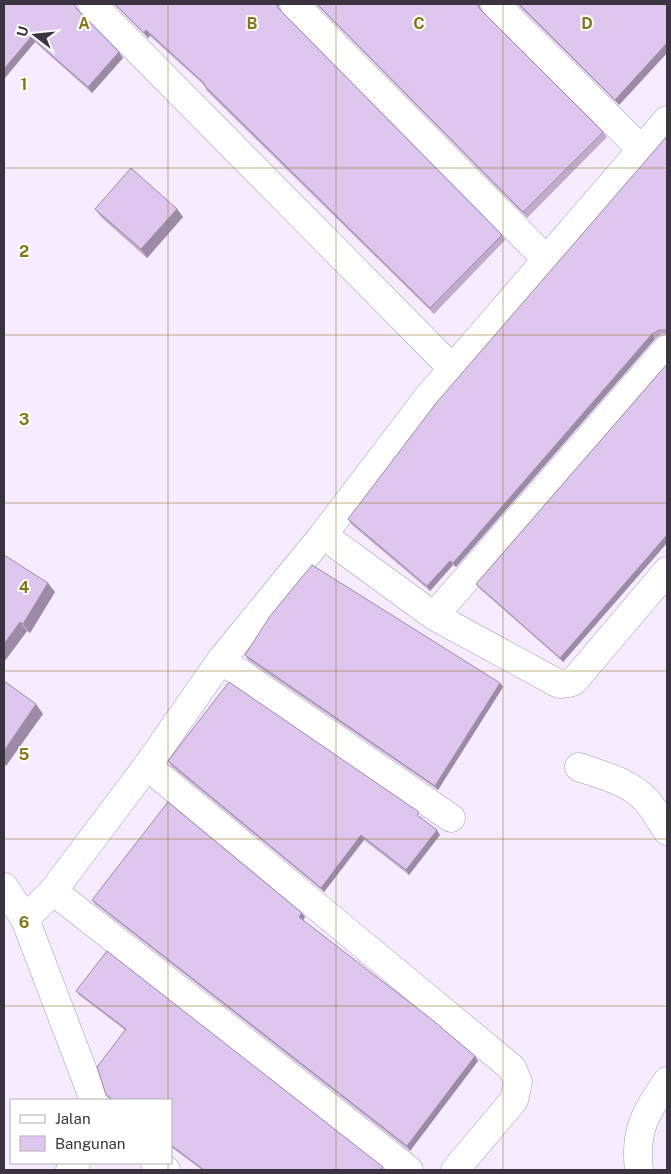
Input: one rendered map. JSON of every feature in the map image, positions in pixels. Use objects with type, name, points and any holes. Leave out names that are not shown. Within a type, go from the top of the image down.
[{"type":"street","points":[[92,4],[452,368]]},
{"type":"street","points":[[294,4],[547,260]]},
{"type":"street","points":[[495,4],[642,150]]},
{"type":"street","points":[[25,919],[52,891],[147,766],[221,660],[323,535],[428,397],[667,120]]},
{"type":"street","points":[[434,616],[667,349]]},
{"type":"street","points":[[323,535],[434,616],[555,683],[569,683],[574,680],[667,571]]},
{"type":"street","points":[[221,660],[451,818]]},
{"type":"street","points":[[147,766],[512,1068],[518,1082],[514,1100],[455,1170]]},
{"type":"street","points":[[579,767],[626,785],[636,791],[646,800],[667,831]]},
{"type":"street","points":[[4,887],[25,919],[94,1099]]},
{"type":"street","points":[[52,891],[409,1170]]},
{"type":"street","points":[[639,1170],[637,1152],[639,1134],[647,1113],[667,1080]]},
{"type":"building","points":[[4,4],[74,4],[119,52],[88,87],[31,37],[4,69]]},
{"type":"building","points":[[115,4],[276,4],[502,235],[430,308],[205,84],[146,30],[144,33]]},
{"type":"building","points":[[317,4],[477,4],[603,132],[523,212]]},
{"type":"building","points":[[519,4],[667,4],[667,43],[615,100]]},
{"type":"building","points":[[667,136],[667,330],[659,330],[652,334],[453,563],[450,561],[427,586],[348,519],[437,402]]},
{"type":"building","points":[[131,168],[177,209],[141,249],[95,209]]},
{"type":"building","points":[[667,364],[667,535],[560,658],[476,584]]},
{"type":"building","points":[[4,555],[48,583],[23,624],[20,622],[4,644]]},
{"type":"building","points":[[312,565],[500,683],[435,786],[245,655],[270,616]]},
{"type":"building","points":[[4,681],[36,704],[4,751]]},
{"type":"building","points":[[229,682],[419,812],[417,815],[437,830],[406,870],[361,835],[321,888],[168,761]]},
{"type":"building","points":[[168,802],[302,913],[299,917],[430,1018],[475,1056],[407,1146],[92,900]]},
{"type":"building","points":[[107,951],[383,1167],[380,1170],[204,1170],[172,1146],[172,1099],[112,1099],[106,1095],[97,1067],[126,1029],[76,991]]}]
